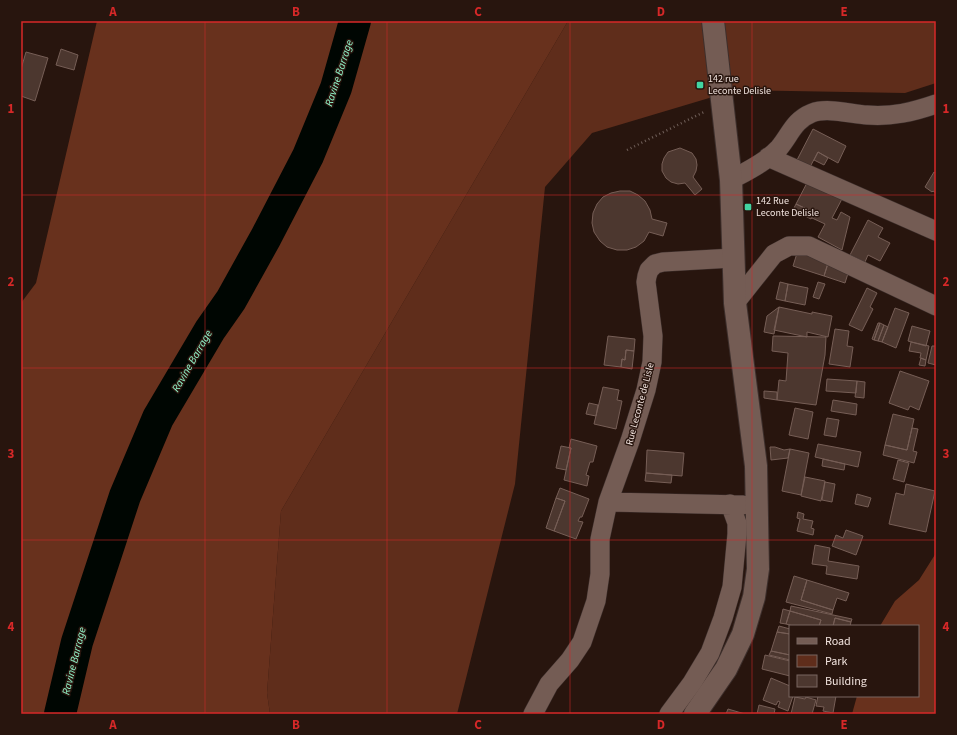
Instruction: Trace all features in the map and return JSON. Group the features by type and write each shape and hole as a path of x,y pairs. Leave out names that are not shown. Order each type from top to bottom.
{"main road":[{"path":"695,714 726,669 743,634 749,619 758,569 756,466 736,303 731,180 713,21"}],"street":[{"path":"731,180 756,167 778,148 794,125 813,112 832,110 867,115 889,115 911,112 936,104"},
{"path":"768,157 936,231"},
{"path":"736,303 774,254 789,246 809,246 936,306"},
{"name":"Rue Leconte de Lisle","path":"533,714 549,684 570,660 582,642 596,600 600,574 600,539 608,502 646,390 652,362 653,336 646,282 649,270 655,264 663,262 733,258"},
{"path":"608,502 757,505"},
{"path":"669,714 692,683 710,653 723,618 732,587 737,534 737,523 730,504"}],"path":[{"path":"627,150 722,103"}],"green space":[{"path":"568,21 936,21 936,83 905,93 736,90 592,133 545,187 515,484 457,714 270,714 267,693 281,511"}],"shaded area":[{"path":"97,21 568,21 281,511 267,693 270,714 21,714 21,303 36,283"},
{"path":"936,553 936,714 852,714 857,697 919,697 919,625 881,625 895,601 919,580"}],"building":[{"path":"61,49 78,55 74,70 56,65"},
{"path":"26,52 48,58 35,101 21,96 21,69"},
{"path":"813,129 846,146 838,163 818,152 810,167 797,160"},
{"path":"680,148 692,153 696,159 696,171 693,177 702,189 695,195 685,183 678,184 671,182 666,178 662,171 662,164 668,152"},
{"path":"818,152 828,158 824,165 814,160"},
{"path":"934,172 936,173 936,193 925,187"},
{"path":"809,179 843,197 832,218 837,220 841,212 850,217 842,250 818,237 825,224 812,218 815,213 796,204"},
{"path":"620,191 630,191 638,195 645,201 650,210 652,219 667,223 663,236 649,232 644,241 636,247 627,250 617,250 607,247 600,241 594,232 592,223 593,213 597,204 603,197"},
{"path":"796,204 815,213 811,219 793,210"},
{"path":"868,220 883,228 878,237 890,243 880,261 868,255 865,262 850,255"},
{"path":"798,250 829,260 824,276 793,266"},
{"path":"829,260 850,267 845,283 824,276"},
{"path":"780,282 788,284 785,301 776,299"},
{"path":"818,282 825,284 819,299 813,297"},
{"path":"788,284 808,288 805,305 785,301"},
{"path":"867,288 877,293 870,307 873,309 862,331 849,325"},
{"path":"779,307 774,334 764,332 767,316"},
{"path":"779,307 812,314 812,312 832,316 828,337 807,332 807,337 774,330"},
{"path":"895,308 909,313 896,348 882,342"},
{"path":"878,323 880,323 874,340 872,339"},
{"path":"880,323 884,325 878,341 874,340"},
{"path":"884,325 888,327 882,342 878,341"},
{"path":"912,326 930,331 926,346 908,341"},
{"path":"835,329 849,331 847,346 853,347 850,367 829,364"},
{"path":"608,336 635,339 634,351 626,350 625,360 622,359 621,367 604,365"},
{"path":"773,336 826,337 825,355 816,405 777,400 779,380 786,381 788,353 772,351"},
{"path":"911,342 929,346 926,360 920,358 921,353 909,351"},
{"path":"932,346 936,346 936,365 928,363"},
{"path":"626,350 634,351 632,369 621,367 622,359 625,360"},
{"path":"921,358 926,360 925,366 919,365"},
{"path":"900,371 929,381 919,410 910,406 908,410 889,403"},
{"path":"827,379 857,381 856,393 826,391"},
{"path":"857,381 865,382 864,398 855,397"},
{"path":"603,387 619,390 617,400 622,401 616,429 594,424"},
{"path":"764,391 777,392 777,400 764,398"},
{"path":"833,400 857,404 856,415 831,411"},
{"path":"589,403 598,405 596,416 586,414"},
{"path":"795,408 813,412 808,439 789,435"},
{"path":"893,414 914,419 907,450 885,445"},
{"path":"827,418 839,420 836,437 824,435"},
{"path":"912,428 918,429 913,451 917,452 914,463 883,455 885,445 907,450"},
{"path":"571,439 597,446 593,462 590,462 586,475 589,476 587,486 564,480 571,448 569,448"},
{"path":"818,444 861,452 858,467 815,457"},
{"path":"561,446 571,448 566,470 556,468"},
{"path":"770,447 784,450 790,449 788,458 771,460"},
{"path":"790,449 809,453 801,495 782,491"},
{"path":"647,450 684,453 682,476 646,473"},
{"path":"823,459 845,464 844,470 822,466"},
{"path":"898,460 909,463 904,482 893,479"},
{"path":"646,473 672,475 671,483 645,481"},
{"path":"805,477 825,481 821,501 801,496"},
{"path":"825,482 835,484 832,502 822,500"},
{"path":"906,484 935,491 926,532 889,524 896,493 904,495"},
{"path":"560,488 589,499 582,517 580,517 578,521 583,522 576,539 554,531 565,501 556,498"},
{"path":"857,494 871,498 868,507 855,504"},
{"path":"556,498 565,501 554,531 546,528"},
{"path":"798,512 804,514 803,519 813,521 811,528 814,529 813,535 797,531 800,519 797,518"},
{"path":"846,530 863,536 856,555 832,546 836,535 843,538"},
{"path":"815,545 830,548 828,561 859,566 857,579 826,574 827,566 812,564"},
{"path":"794,576 807,580 801,600 833,610 832,614 786,602"},
{"path":"807,580 849,593 846,601 837,598 833,610 801,600"},
{"path":"791,606 852,619 851,622 835,618 833,625 819,625 821,620 790,611"},
{"path":"783,609 790,611 786,624 780,623"},
{"path":"790,611 821,620 819,625 786,624"},
{"path":"835,618 851,622 850,625 833,625"},
{"path":"779,626 789,629 789,634 777,632"},
{"path":"777,632 789,634 789,655 771,651"},
{"path":"771,651 789,655 789,660 769,655"},
{"path":"765,655 789,661 789,676 762,669"},
{"path":"771,678 789,686 789,697 793,697 788,711 778,707 780,702 778,701 776,705 763,700"},
{"path":"795,697 805,699 806,697 816,700 812,714 791,714"},
{"path":"818,697 836,697 833,713 823,711 824,707 816,706"},
{"path":"759,705 775,709 774,714 757,714"},
{"path":"728,709 745,714 726,714"}],"waterway":[{"name":"Ravine Barrage","path":"60,714 77,642 125,496 158,418 210,330 231,300 308,156 336,88 355,21"}],"place":[{"name":"142 rue Leconte Delisle","path":"700,85"},
{"name":"142 Rue Leconte Delisle","path":"748,207"}]}
